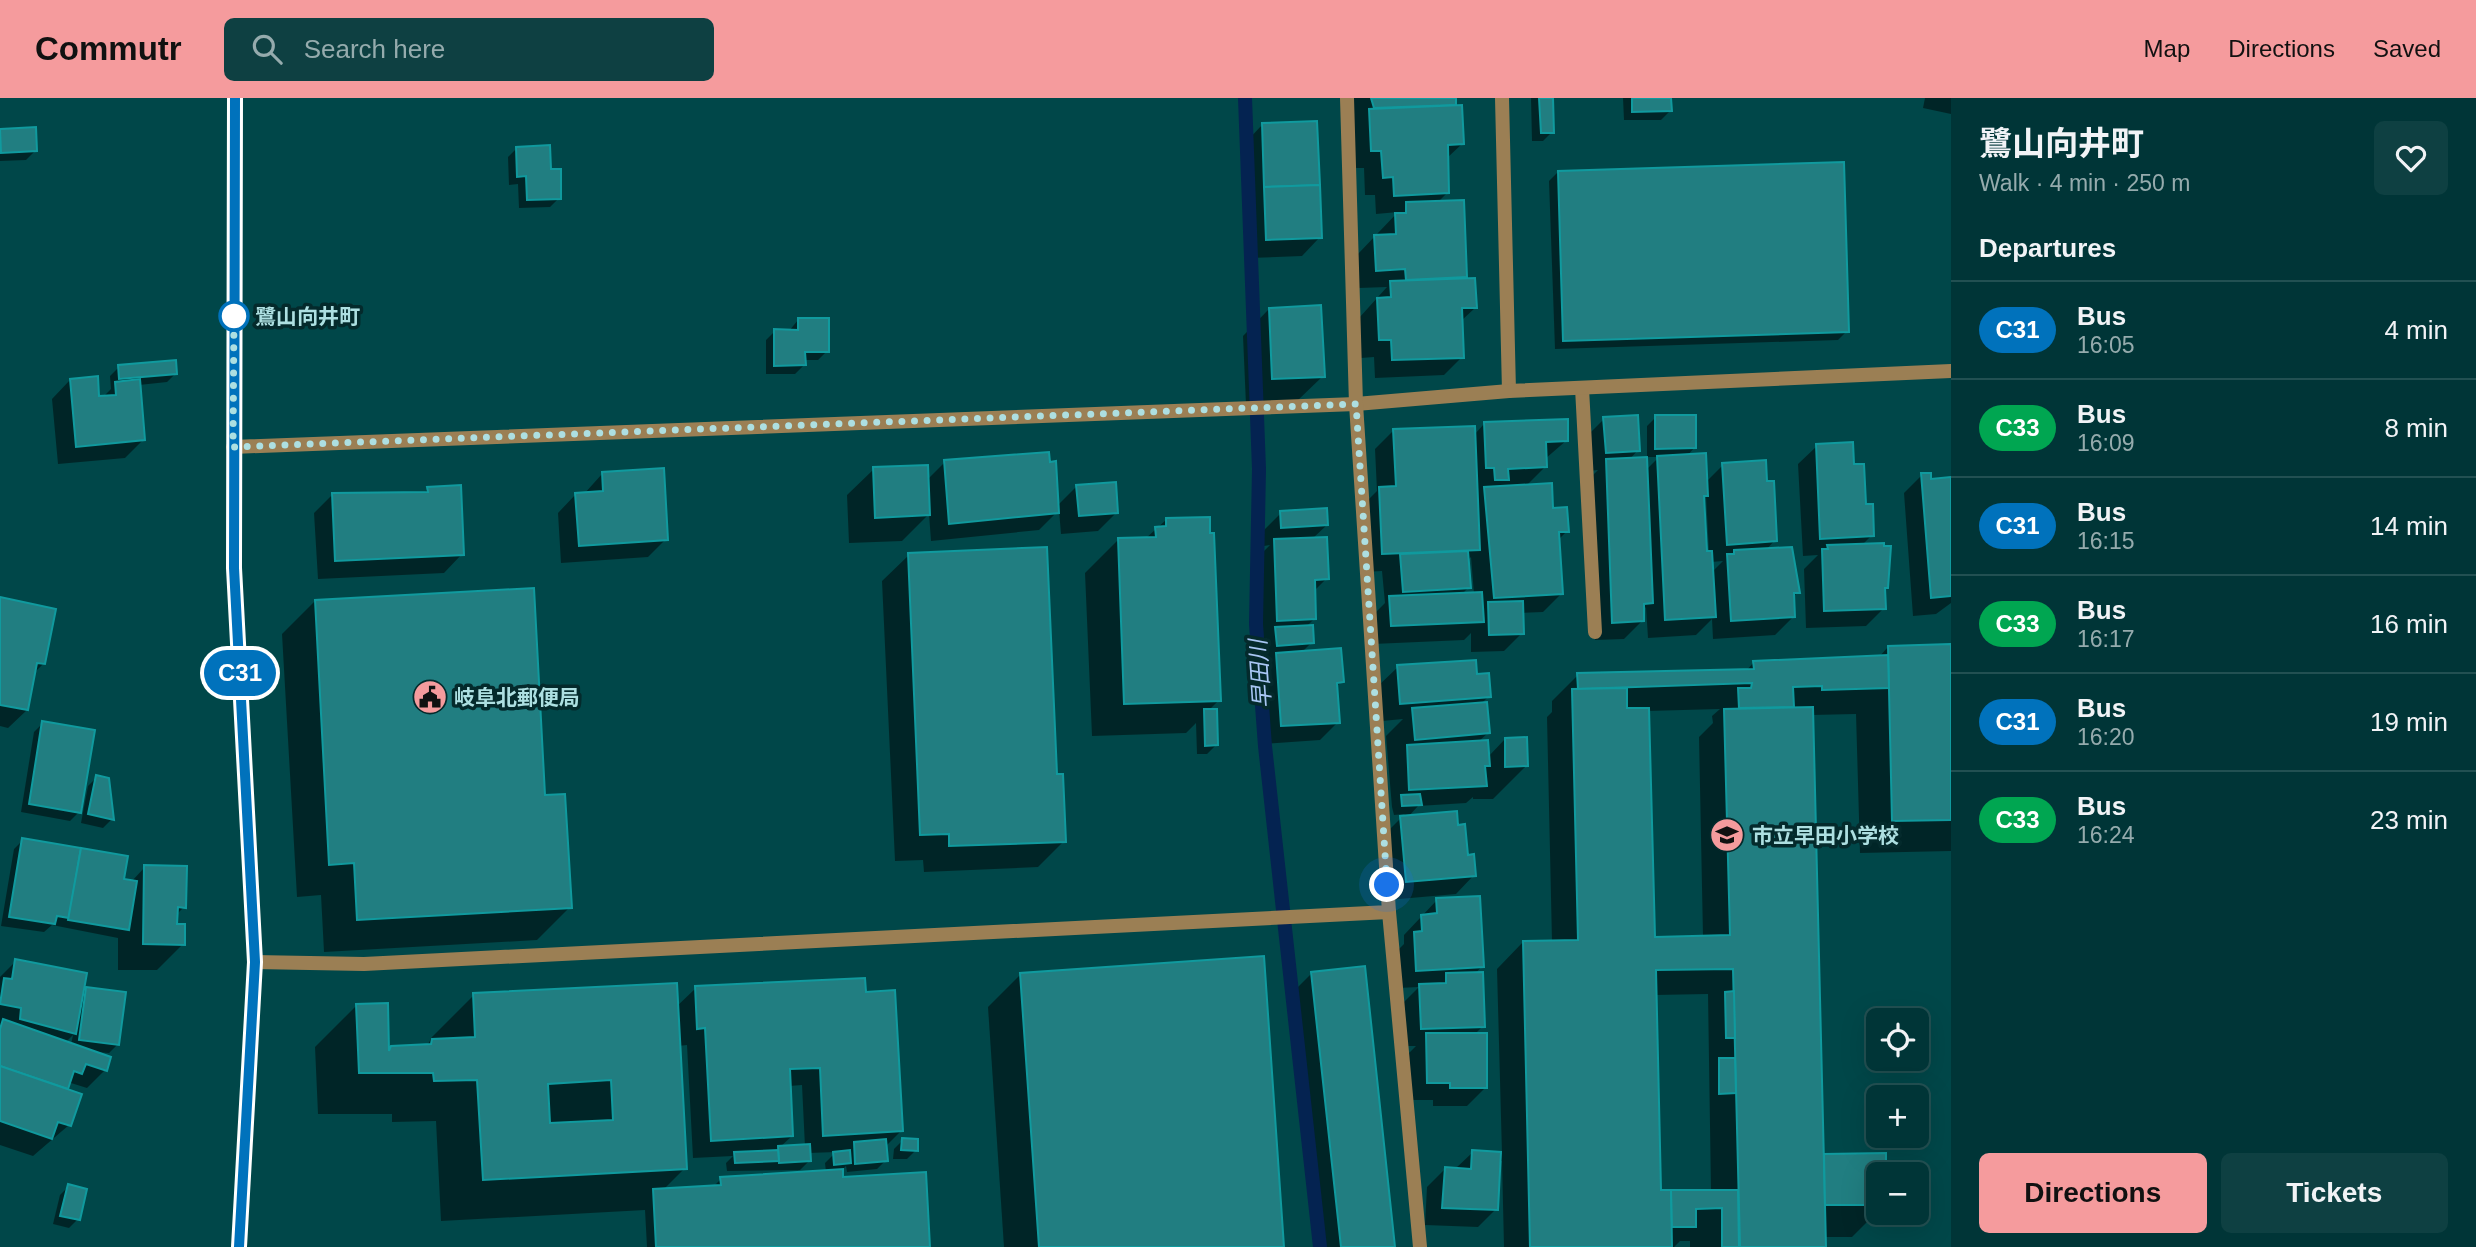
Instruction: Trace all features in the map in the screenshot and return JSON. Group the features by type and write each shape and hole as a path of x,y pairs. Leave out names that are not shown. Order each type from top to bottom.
{"street":[{"path":"235,98 234,568 255,962 239,1247"},
{"path":"1347,98 1356,404 1389,912 1420,1247"},
{"path":"1502,98 1509,391"},
{"path":"233,447 1356,404 1509,391 1951,371"},
{"path":"1582,388 1595,632"},
{"path":"255,962 364,964 1389,912"}],"building":[{"path":"1371,98 1456,98 1456,105 1374,108"},
{"path":"1539,98 1553,98 1554,133 1541,133"},
{"path":"1632,98 1671,98 1672,111 1632,112"},
{"path":"1462,105 1464,144 1448,145 1449,193 1394,196 1393,177 1383,178 1381,151 1371,151 1369,109"},
{"path":"1317,121 1320,185 1264,187 1262,123"},
{"path":"36,127 37,151 1,153 0,129"},
{"path":"550,145 551,169 561,169 561,199 527,200 526,176 517,177 516,147"},
{"path":"1844,162 1849,332 1563,341 1558,171"},
{"path":"1320,185 1322,238 1266,240 1264,187"},
{"path":"1464,200 1467,277 1406,280 1405,269 1376,271 1374,235 1396,234 1395,213 1406,213 1406,202"},
{"path":"1475,278 1477,308 1462,308 1464,358 1392,360 1391,340 1379,340 1377,298 1391,297 1390,281"},
{"path":"1321,305 1325,377 1272,379 1269,308"},
{"path":"798,318 829,318 829,352 805,352 806,365 774,366 774,329 798,330"},
{"path":"176,360 177,374 119,379 118,365"},
{"path":"98,376 99,396 116,395 115,382 140,379 145,440 76,447 70,379"},
{"path":"1638,415 1640,451 1606,453 1603,417"},
{"path":"1655,415 1696,415 1696,448 1655,449"},
{"path":"1568,419 1568,441 1546,442 1547,467 1508,469 1509,480 1495,480 1494,468 1486,468 1484,422"},
{"path":"1475,426 1480,550 1382,554 1379,487 1396,486 1393,429"},
{"path":"1853,442 1854,464 1864,464 1866,504 1873,504 1874,536 1820,539 1816,444"},
{"path":"1049,452 1050,462 1056,461 1059,513 949,524 944,460"},
{"path":"1706,453 1708,496 1704,496 1707,551 1712,551 1716,617 1665,620 1657,456"},
{"path":"1647,457 1653,603 1644,604 1644,621 1612,623 1606,459"},
{"path":"1766,460 1767,481 1774,481 1777,541 1727,545 1722,463"},
{"path":"928,465 930,515 875,518 873,467"},
{"path":"664,468 668,540 579,546 575,493 603,491 602,472"},
{"path":"1921,473 1931,473 1931,479 1951,477 1951,596 1931,598"},
{"path":"1116,482 1118,513 1079,516 1076,485"},
{"path":"1552,483 1553,508 1567,507 1569,532 1559,532 1563,594 1494,598 1484,487"},
{"path":"461,485 464,555 335,561 332,493 428,492 427,487"},
{"path":"1327,508 1328,525 1281,528 1280,511"},
{"path":"1210,517 1210,533 1214,533 1221,701 1124,704 1118,538 1156,537 1155,527 1166,526 1166,518"},
{"path":"1327,537 1329,579 1315,580 1316,619 1277,621 1274,539"},
{"path":"1884,543 1884,546 1891,546 1888,588 1885,588 1886,609 1824,611 1822,549 1828,549 1827,545"},
{"path":"1047,547 1057,774 1063,774 1066,842 949,846 949,834 920,835 908,553"},
{"path":"1792,547 1800,593 1794,593 1795,617 1731,621 1727,554 1734,554 1734,550"},
{"path":"1468,551 1471,588 1403,592 1400,554"},
{"name":"岐阜北郵便局","path":"534,588 545,795 565,794 572,908 357,920 354,863 329,865 315,600"},
{"path":"1482,592 1484,622 1391,626 1389,596"},
{"path":"0,597 56,609 45,664 37,663 28,710 0,705"},
{"path":"1523,601 1524,634 1489,635 1488,602"},
{"path":"1313,625 1314,643 1277,646 1275,627"},
{"path":"1951,644 1951,820 1892,821 1888,646"},
{"path":"1341,648 1344,682 1337,683 1340,723 1281,726 1276,653"},
{"path":"1888,655 1889,688 1822,690 1822,686 1793,687 1794,707 1739,708 1738,688 1751,688 1752,683 1578,689 1577,673 1754,669 1753,661"},
{"path":"1476,660 1477,674 1489,673 1491,697 1400,704 1397,665"},
{"path":"1627,688 1627,708 1649,708 1655,937 1730,935 1724,709 1813,707 1826,1247 1740,1247 1733,969 1656,970 1661,1190 1671,1190 1672,1247 1530,1247 1523,941 1578,940 1572,689"},
{"path":"1487,702 1490,733 1415,740 1412,708"},
{"path":"1204,709 1217,709 1218,745 1205,746"},
{"path":"42,721 95,730 81,813 29,804"},
{"path":"1527,737 1528,766 1505,767 1505,738"},
{"path":"1488,740 1490,766 1485,766 1487,786 1409,790 1407,745"},
{"path":"96,775 109,778 114,820 88,814"},
{"path":"1420,794 1422,805 1402,806 1401,795"},
{"path":"1457,811 1458,825 1465,824 1468,855 1474,854 1476,876 1406,882 1400,816"},
{"path":"22,838 81,848 69,918 57,916 55,924 9,917"},
{"path":"81,848 128,856 124,879 137,881 129,930 68,920"},
{"path":"144,865 187,866 186,908 178,907 177,924 185,924 185,945 143,944"},
{"path":"1480,896 1484,967 1416,971 1414,932 1422,931 1421,915 1437,913 1436,898"},
{"path":"1264,956 1284,1247 1039,1247 1020,973"},
{"path":"15,959 87,973 76,1034 20,1019 21,1008 0,1004 4,978 12,979"},
{"path":"1365,966 1395,1247 1341,1247 1311,972"},
{"path":"1483,972 1485,1027 1421,1029 1419,984 1446,983 1446,973"},
{"path":"865,978 866,992 895,990 903,1131 823,1136 820,1068 790,1069 793,1136 711,1141 705,1028 697,1029 695,986"},
{"path":"677,983 687,1169 483,1180 477,1080 434,1081 433,1073 359,1073 356,1004 388,1003 389,1051 391,1046 431,1044 432,1039 475,1037 473,993","holes":["611,1080 613,1120 550,1123 548,1084"]},
{"path":"86,987 126,992 119,1045 79,1040"},
{"path":"1734,991 1735,1038 1726,1038 1725,992"},
{"path":"3,1019 111,1057 107,1071 86,1064 82,1074 74,1071 68,1089 0,1066 0,1029"},
{"path":"1426,1033 1487,1033 1487,1088 1450,1088 1450,1083 1427,1083"},
{"path":"1719,1058 1735,1058 1736,1093 1719,1094"},
{"path":"0,1066 82,1094 71,1126 58,1122 52,1139 0,1121"},
{"path":"902,1138 918,1139 918,1151 901,1150"},
{"path":"886,1139 888,1161 855,1164 854,1142"},
{"path":"810,1144 811,1161 779,1163 778,1146"},
{"path":"778,1150 779,1161 735,1163 734,1152"},
{"path":"850,1150 851,1163 834,1165 833,1152"},
{"path":"1472,1150 1501,1152 1498,1210 1442,1208 1445,1167 1471,1169"},
{"path":"1886,1153 1886,1162 1866,1162 1866,1205 1825,1205 1824,1154"},
{"path":"843,1169 843,1177 926,1172 930,1247 656,1247 653,1189 721,1185 720,1177"},
{"path":"68,1184 87,1189 80,1220 60,1216"},
{"path":"1671,1190 1738,1190 1739,1247 1722,1247 1722,1208 1696,1209 1696,1227 1672,1227"}],"waterway":[{"name":"早田川","path":"1245,98 1259,469 1256,624 1265,746 1320,1247"}],"bus line":[{"name":"C31","path":"235,98 234,568 255,962 239,1247"}],"place":[{"name":"鷺山向井町","path":"234,316"},
{"name":"岐阜北郵便局","path":"430,697"},
{"name":"市立早田小学校","path":"1727,835"}],"route":[{"path":"234,316 234,313 233,447 1356,404 1387,885"}]}
